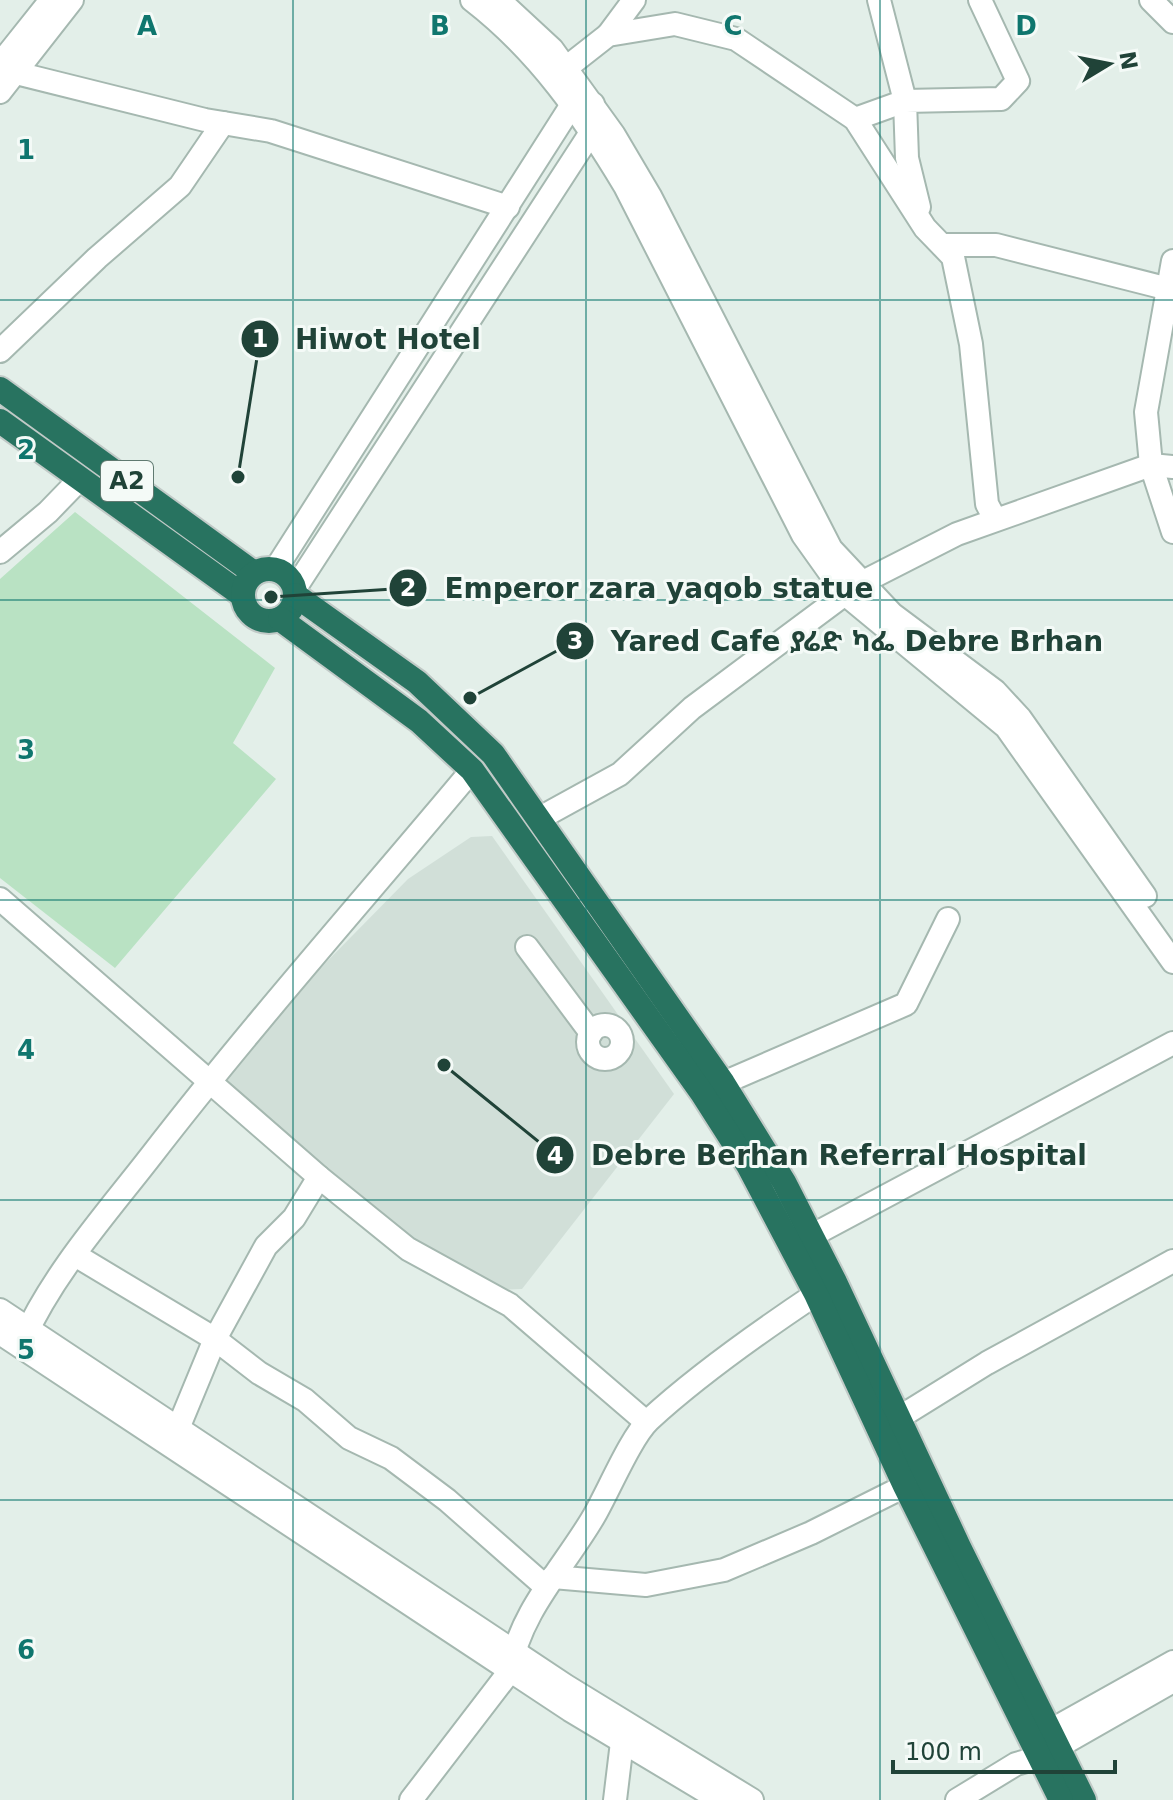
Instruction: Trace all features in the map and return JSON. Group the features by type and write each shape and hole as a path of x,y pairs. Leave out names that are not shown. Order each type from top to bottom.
{"highway":[{"name":"A2","path":"0,389 264,571"},
{"name":"A2","path":"0,421 242,595"},
{"path":"295,592 291,610 271,622 254,618 243,604 242,595 264,571 287,577 295,592 417,682 493,754 540,818 713,1088"},
{"path":"280,619 419,721 472,770 643,1008 713,1088 784,1182 816,1294 905,1486 1045,1744 1084,1800"},
{"path":"801,1241 900,1417 1045,1744 1061,1800"}],"street":[{"path":"0,92 5,69 51,0"},
{"path":"5,69 72,0"},
{"path":"472,0 533,55 560,73"},
{"path":"499,0 560,73 650,196 813,518 853,589 892,614 995,691 1020,718 1173,936"},
{"path":"560,73 608,35 634,0"},
{"path":"879,0 905,101 907,158 925,228"},
{"path":"855,119 905,101 1001,99 1018,81 980,0"},
{"path":"1151,0 1173,22"},
{"path":"608,35 675,24 736,39 855,119 925,228 953,257 968,329 987,504 995,519"},
{"path":"5,69 223,123 271,131 508,207"},
{"path":"583,103 592,131 625,186 803,535 853,589 1006,727 1173,962"},
{"path":"264,571 508,207 583,103"},
{"path":"0,351 97,258 180,186 223,123"},
{"path":"295,592 592,131"},
{"path":"942,245 996,245 1172,289"},
{"path":"1173,261 1172,289 1146,412 1162,466 1173,532"},
{"path":"540,818 620,774 692,708 853,589 957,534 1162,466"},
{"path":"0,552 48,512 79,480"},
{"path":"24,1337 75,1255 209,1082 472,770"},
{"path":"0,899 319,1177 408,1249 510,1305 646,1422"},
{"path":"713,1088 906,1004 948,919"},
{"path":"527,947 591,1033 602,1025 619,1032 643,1008"},
{"path":"801,1241 1173,1043"},
{"path":"179,1426 215,1339 266,1246 294,1218 319,1177"},
{"path":"75,1255 215,1339 259,1373 305,1400 349,1438 402,1467 447,1500 549,1582 646,1585 724,1570 811,1533 905,1486"},
{"path":"900,1417 987,1363 1173,1261"},
{"path":"411,1800 512,1660 549,1582 592,1519 646,1422 775,1321 816,1294"},
{"path":"0,1310 24,1337 512,1660 752,1800"},
{"path":"0,1333 24,1337 179,1426 512,1660 622,1742 720,1800"},
{"path":"957,1800 1173,1662"},
{"path":"1045,1744 1173,1681"},
{"path":"615,1800 622,1742"}],"shaded area":[{"path":"492,836 674,1094 522,1289 498,1290 446,1262 361,1200 221,1081 295,994 408,879 471,837"}],"green space":[{"path":"75,512 275,668 233,743 276,779 115,968 0,878 0,579"}],"place":[{"name":"Hiwot Hotel","path":"238,477"},
{"name":"Emperor zara yaqob statue","path":"271,597"},
{"name":"Yared Cafe ያሬድ ካፌ Debre Brhan","path":"470,698"},
{"name":"Debre Berhan Referral Hospital","path":"444,1065"}]}
